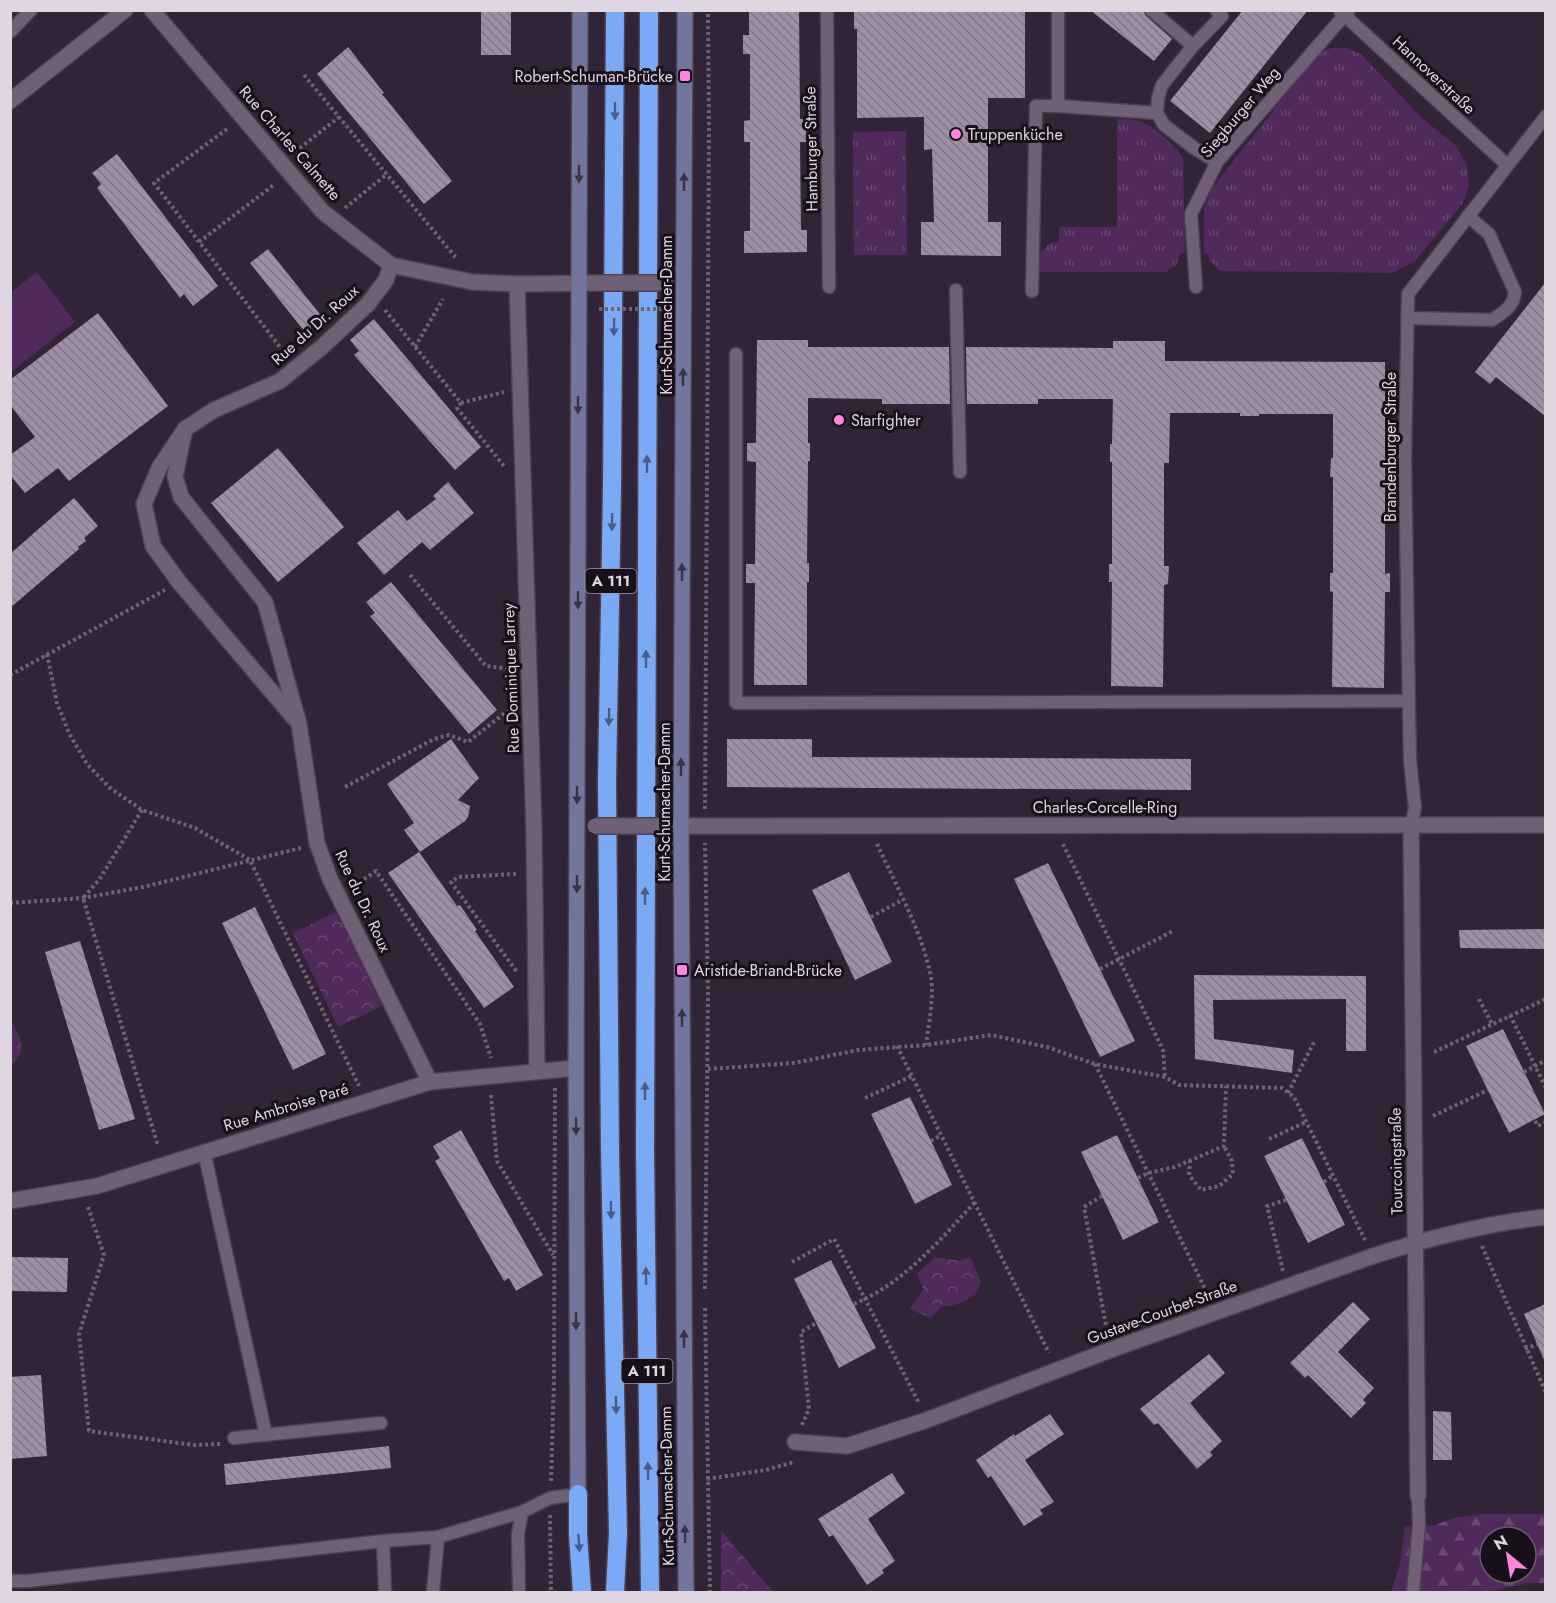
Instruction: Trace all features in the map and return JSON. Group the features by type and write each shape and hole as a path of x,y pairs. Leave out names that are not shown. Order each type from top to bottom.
{"highway":[{"name":"A 111","path":"615,10 613,464 607,782 610,1152 618,1533 615,1593"},
{"name":"A 111","path":"649,10 645,1161 650,1593"},
{"path":"578,1494 582,1593"}],"main road":[{"path":"578,1494 576,1068 580,10"},
{"name":"Kurt-Schumacher-Damm","path":"685,10 681,826 686,1593"}],"street":[{"path":"10,101 125,10"},
{"name":"Rue Charles Calmette","path":"152,10 323,212 391,265 472,282 684,283"},
{"name":"Rue du Dr. Roux","path":"299,724 179,582 153,546 144,504 159,468 185,429 214,410 280,381 322,348 368,304 386,280 391,265"},
{"name":"Rue Dominique Larrey","path":"517,284 534,832 537,1071"},
{"name":"Rue du Dr. Roux","path":"185,429 175,476 181,497 265,602 299,724 317,843 330,879 430,1082"},
{"name":"Charles-Corcelle-Ring","path":"577,825 1545,825"},
{"name":"Tourcoingstraße","path":"1411,825 1418,1496"},
{"name":"Rue Ambroise Paré","path":"10,1201 96,1186 430,1082 576,1068"},
{"name":"Gustave-Courbet-Straße","path":"795,1442 847,1446 927,1420 1110,1350 1415,1242 1474,1228 1545,1216"}],"lane":[{"path":"10,32 31,10"},
{"name":"Hamburger Straße","path":"826,10 829,287"},
{"path":"1058,10 1058,106"},
{"path":"1151,10 1193,46"},
{"path":"1216,10 1222,16 1193,46 1162,85 1157,112 1164,125 1217,162"},
{"name":"Siegburger Weg","path":"1196,287 1191,214 1217,162 1345,12"},
{"name":"Hannoverstraße","path":"1345,12 1507,165"},
{"path":"1032,291 1036,106 1157,112"},
{"name":"Brandenburger Straße","path":"1411,825 1415,808 1410,760 1405,458 1408,294 1544,120"},
{"path":"1408,318 1492,320 1503,313 1514,301 1515,292 1489,234 1468,216"},
{"path":"956,290 960,472"},
{"path":"736,354 736,703 1409,701"},
{"path":"204,1151 266,1435"},
{"path":"234,1438 381,1423"},
{"path":"10,1581 28,1587 382,1541 438,1537 522,1512 550,1498 578,1494"},
{"path":"1413,1593 1419,1525 1418,1496"},
{"path":"519,1593 518,1534 522,1512"},
{"path":"433,1593 438,1537"},
{"path":"382,1541 385,1593"}],"path":[{"path":"705,807 708,10"},
{"path":"304,75 461,264"},
{"path":"295,152 339,117"},
{"path":"227,129 154,183 296,368"},
{"path":"344,208 387,174"},
{"path":"199,242 275,184"},
{"path":"415,347 443,299"},
{"path":"382,307 461,403"},
{"path":"599,309 666,309"},
{"path":"506,391 461,403 456,408 508,472"},
{"path":"410,575 486,666 514,669"},
{"path":"10,675 179,582"},
{"path":"47,654 57,703 69,734 87,764 110,789 142,810 195,828 250,860 359,1086"},
{"path":"345,788 434,739 449,735 468,742 506,711 515,712"},
{"path":"82,898 99,880 142,810"},
{"path":"868,824 916,931 930,973 932,1006 926,1045"},
{"path":"1053,825 1164,1050 1165,1077"},
{"path":"10,903 82,898 143,887 317,843"},
{"path":"705,848 708,992 705,1292"},
{"path":"352,887 375,871 480,1024 491,1059"},
{"path":"518,973 451,882 458,877 521,874"},
{"path":"82,898 158,1146"},
{"path":"871,917 902,900"},
{"path":"1100,969 1173,932"},
{"path":"1479,999 1492,1024"},
{"path":"1434,1052 1545,999"},
{"path":"1510,1015 1545,1088"},
{"path":"708,1068 794,1063 858,1050 926,1045 991,1035 1047,1047 1095,1064 1165,1077 1179,1084 1281,1088 1294,1097 1373,1256"},
{"path":"1287,1093 1314,1042"},
{"path":"897,1046 1058,1370"},
{"path":"1524,1072 1545,1060"},
{"path":"1095,1064 1215,1312"},
{"path":"551,1593 555,1069"},
{"path":"865,1098 912,1076"},
{"path":"1190,1159 1189,1175 1202,1190 1219,1186 1233,1174 1232,1161 1224,1146 1226,1086"},
{"path":"1433,1116 1488,1090"},
{"path":"491,1095 497,1161 554,1256"},
{"path":"1535,1121 1538,1126 1545,1122"},
{"path":"1269,1139 1306,1122"},
{"path":"931,1141 941,1135"},
{"path":"1138,1178 1148,1173 1175,1167 1224,1146"},
{"path":"1324,1182 1332,1176"},
{"path":"1102,1196 1084,1207 1110,1350"},
{"path":"1286,1200 1267,1206 1287,1286"},
{"path":"854,1304 866,1299 928,1254 975,1202"},
{"path":"88,1207 104,1255 79,1334 88,1431 194,1445 218,1445 234,1438"},
{"path":"792,1262 834,1239 927,1420"},
{"path":"1482,1246 1545,1393"},
{"path":"705,1303 710,1593"},
{"path":"795,1442 808,1409 801,1332 816,1323"},
{"path":"1525,1349 1538,1344"},
{"path":"707,1479 766,1470 796,1461"}],"green space":[{"path":"1331,48 1348,48 1362,55 1420,116 1456,146 1467,166 1469,186 1463,203 1416,260 1392,273 1220,271 1210,261 1209,254 1204,254 1204,207 1212,188 1318,54"},
{"path":"1117,119 1147,124 1165,137 1183,158 1185,253 1180,253 1177,264 1166,272 1039,272 1039,254 1050,243 1059,242 1059,227 1117,227"},
{"path":"906,131 907,255 854,255 853,132"},
{"path":"37,272 75,322 11,372 11,292"},
{"path":"336,912 382,1006 338,1027 293,933"},
{"path":"11,1022 22,1046 11,1066"},
{"path":"935,1257 960,1261 970,1257 981,1282 975,1295 958,1304 941,1307 931,1318 909,1309 923,1288 917,1274"},
{"path":"1480,1514 1545,1514 1545,1583 1538,1583 1538,1525 1478,1525 1478,1585 1519,1585 1486,1592 1391,1592 1400,1564 1405,1526 1435,1525 1454,1518"},
{"path":"721,1530 773,1592 721,1592"}],"building":[{"path":"481,10 511,10 511,55 481,55"},
{"path":"749,10 799,10 800,119 806,119 807,142 800,142 801,230 807,230 807,252 744,253 744,231 750,231 750,142 744,142 744,121 750,120 750,54 743,54 743,35 749,35"},
{"name":"Truppenküche","path":"854,10 1025,10 1025,98 988,98 988,222 1001,222 1001,256 921,255 921,222 934,222 932,149 924,150 924,117 857,118 857,29 854,29"},
{"path":"1090,10 1143,10 1146,16 1172,39 1154,61"},
{"path":"1243,10 1308,10 1210,133 1170,101"},
{"path":"348,47 384,93 382,94 452,181 424,204 317,74"},
{"path":"117,154 218,286 193,306 184,294 180,298 97,188 101,184 92,173"},
{"path":"268,249 323,318 305,332 250,263"},
{"path":"1545,283 1545,416 1496,377 1490,384 1475,372"},
{"path":"98,313 168,406 69,481 58,468 25,493 10,475 10,455 35,437 10,405 10,380"},
{"path":"374,319 481,447 455,470 354,355 359,351 350,340"},
{"path":"757,340 808,340 808,347 949,347 950,404 882,404 882,399 808,398 810,461 808,461 807,685 754,685 755,583 746,583 746,564 755,564 756,462 747,461 747,443 756,443"},
{"path":"1113,341 1165,341 1165,361 1385,362 1385,458 1390,458 1390,477 1385,478 1385,574 1390,573 1390,592 1385,592 1384,688 1332,687 1333,592 1330,591 1330,573 1333,573 1333,477 1330,477 1331,458 1333,458 1333,414 1240,416 1240,413 1170,413 1169,463 1164,463 1164,566 1169,566 1168,584 1164,585 1163,687 1111,686 1112,582 1109,582 1109,564 1112,564 1110,444 1112,444 1113,399 1038,399 1038,404 967,404 966,347 1113,348"},
{"path":"278,448 344,527 278,582 211,503"},
{"path":"448,482 474,513 430,550 422,542 384,575 357,543 398,510 407,521 436,499 433,496"},
{"path":"74,498 98,526 84,538 86,541 78,547 79,549 10,608 10,554"},
{"path":"391,582 497,710 469,734 370,616 375,613 366,602"},
{"path":"451,739 479,778 458,800 470,806 465,821 420,852 404,830 414,823 387,784"},
{"path":"727,739 812,739 812,757 1191,759 1191,790 727,787"},
{"path":"419,852 457,906 460,905 514,987 484,1008 388,873"},
{"path":"1048,863 1135,1041 1100,1057 1014,879"},
{"path":"849,872 892,962 855,980 812,890"},
{"path":"255,907 326,1054 293,1070 222,923"},
{"path":"1545,929 1545,949 1460,948 1459,930"},
{"path":"80,941 135,1119 99,1130 45,952"},
{"path":"1194,975 1366,976 1366,1051 1346,1051 1346,999 1213,1000 1214,1039 1294,1050 1292,1073 1195,1059"},
{"path":"1503,1029 1545,1114 1509,1133 1466,1046"},
{"path":"910,1097 952,1185 915,1204 871,1114"},
{"path":"461,1130 543,1275 516,1291 509,1278 504,1281 435,1161 440,1158 433,1146"},
{"path":"1117,1135 1159,1222 1123,1240 1081,1152"},
{"path":"1302,1138 1345,1225 1308,1243 1264,1156"},
{"path":"10,1257 68,1258 67,1292 10,1291"},
{"path":"831,1260 876,1348 839,1368 794,1279"},
{"path":"1353,1302 1370,1319 1338,1352 1374,1388 1363,1400 1366,1403 1351,1418 1308,1375 1305,1378 1290,1363"},
{"path":"1545,1304 1545,1362 1524,1314"},
{"path":"1209,1354 1225,1373 1190,1403 1222,1441 1210,1452 1213,1455 1197,1469 1158,1423 1154,1425 1140,1409"},
{"path":"41,1375 47,1456 10,1459 10,1377"},
{"path":"1433,1411 1451,1412 1452,1460 1433,1460"},
{"path":"1050,1414 1064,1434 1025,1460 1054,1502 1040,1510 1043,1514 1024,1526 991,1476 988,1478 976,1460 1014,1434 1015,1436"},
{"path":"389,1446 391,1468 226,1485 224,1464"},
{"path":"892,1473 905,1493 868,1519 895,1561 882,1570 884,1573 867,1585 833,1535 829,1537 818,1519"}],"place":[{"name":"Robert-Schuman-Brücke","path":"685,76"},
{"name":"Truppenküche","path":"956,134"},
{"name":"Starfighter","path":"839,420"},
{"name":"Aristide-Briand-Brücke","path":"682,970"}]}
